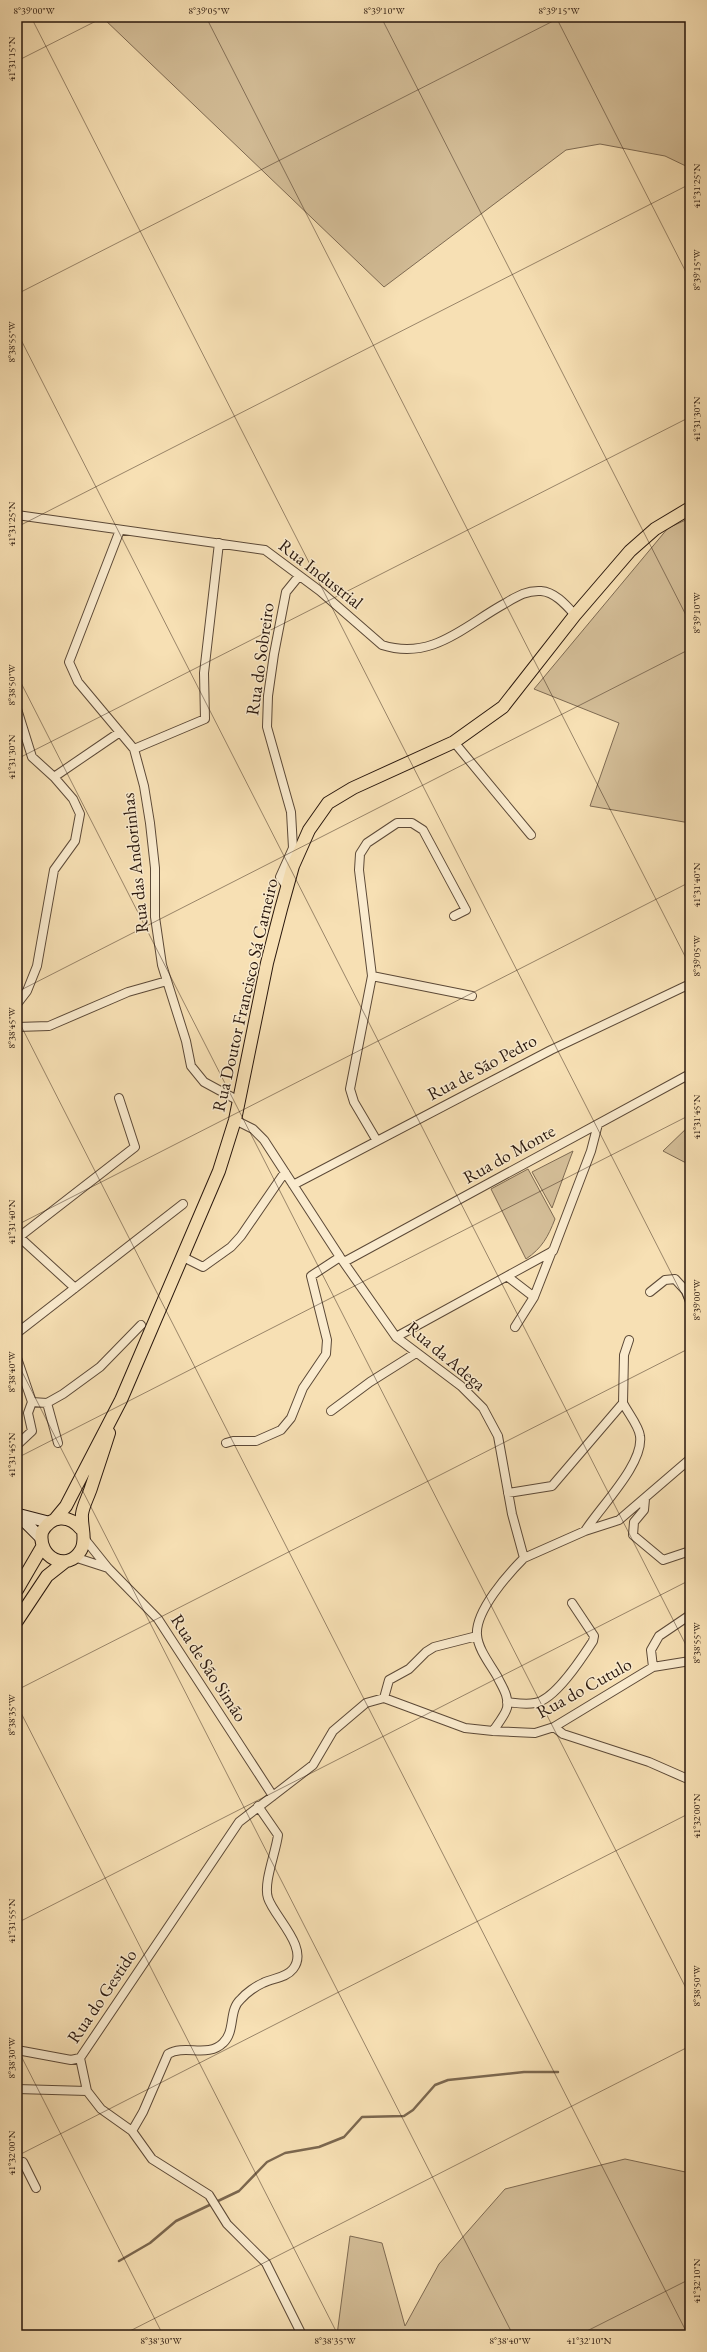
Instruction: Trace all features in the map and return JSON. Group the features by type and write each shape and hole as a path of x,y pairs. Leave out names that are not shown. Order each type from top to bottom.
{"main road":[{"name":"Rua Doutor Francisco Sá Carneiro","path":"52,1520 66,1506 121,1400 219,1171 235,1120 267,962 287,887 293,866 310,830 328,803 353,788 454,742 503,707 575,615 630,551 655,529 690,508"},
{"name":"Rua Doutor Francisco Sá Carneiro","path":"83,1533 82,1513 121,1400"},
{"path":"17,1621 47,1576 82,1549 83,1533 70,1519 52,1520 18,1515"},
{"path":"18,1515 52,1558 70,1559"},
{"path":"17,1590 41,1543 42,1532 52,1520"}],"street":[{"name":"Rua Industrial","path":"17,515 265,550 299,576 382,645 390,647 414,649 429,647 441,642 478,618 524,592 542,591 562,601 575,615"},
{"name":"Rua das Andorinhas","path":"120,530 69,662 78,682 134,749 144,786 150,823 155,868 155,917 162,965 186,1041 191,1066 204,1082 238,1101"},
{"path":"134,749 205,719 204,673 219,543"},
{"name":"Rua do Sobreiro","path":"287,887 280,877 293,848 291,812 267,727 269,689 279,622 286,592 299,576"},
{"path":"17,709 32,757 54,777 73,799 80,814 75,841 54,870 37,966 26,991 17,1004"},
{"path":"54,777 120,732"},
{"path":"454,742 531,835"},
{"path":"377,1141 354,1102 350,1088 372,976 359,870 360,854 367,843 397,823 412,823 423,830 466,910 454,916"},
{"path":"372,976 472,996"},
{"path":"17,1027 49,1026 128,992 167,981"},
{"name":"Rua de São Pedro","path":"293,1185 551,1050 690,984"},
{"name":"Rua do Monte","path":"226,1443 234,1441 256,1441 281,1430 291,1418 303,1388 326,1354 327,1340 311,1276 690,1074"},
{"path":"75,1288 18,1236 136,1147 119,1098"},
{"name":"Rua da Adega","path":"235,1120 253,1129 264,1140 342,1260 396,1337 416,1354 461,1386 483,1408 498,1436 508,1493 524,1558"},
{"path":"515,1327 534,1297 553,1251 591,1151 598,1124"},
{"path":"183,1257 203,1267 231,1247 285,1172"},
{"path":"17,1334 184,1204"},
{"path":"396,1337 553,1251"},
{"path":"508,1276 534,1297"},
{"path":"650,1292 665,1280 675,1279 686,1291 690,1302"},
{"path":"32,1402 47,1403 100,1367 140,1325"},
{"path":"585,1531 626,1474 639,1452 640,1435 623,1403 624,1355 629,1340"},
{"path":"331,1411 370,1382 416,1354"},
{"path":"17,1358 32,1402 28,1413 32,1431 17,1445"},
{"path":"47,1403 58,1443"},
{"path":"508,1493 552,1486 623,1403"},
{"path":"493,1731 507,1708 507,1694 480,1646 477,1636 477,1626 490,1599 504,1578 524,1558 585,1531 619,1520 690,1459"},
{"path":"645,1499 644,1510 634,1522 633,1535 664,1560 690,1551"},
{"name":"Rua de São Simão","path":"83,1533 108,1568 158,1619 273,1796"},
{"name":"Rua de São Simão","path":"70,1559 108,1568"},
{"path":"507,1702 526,1704 540,1702 570,1675 593,1641 594,1636 572,1603"},
{"path":"653,1667 651,1650 659,1636 690,1615"},
{"path":"273,1796 313,1765 334,1731 366,1703 384,1698 389,1680 409,1669 434,1646 477,1636"},
{"name":"Rua do Cutulo","path":"384,1698 465,1728 493,1731 535,1732 554,1727 653,1667 690,1661"},
{"path":"554,1727 563,1734 649,1762 690,1780"},
{"name":"Rua do Gestido","path":"273,1796 239,1822 80,2058 87,2091 101,2109 132,2131 152,2159 209,2196 218,2206 227,2224 266,2263 302,2335"},
{"path":"132,2131 168,2054 175,2050 210,2050 223,2044 229,2034 234,2010 240,1999 263,1983 285,1975 294,1968 298,1958 297,1947 268,1898 268,1879 278,1835 258,1806"},
{"path":"17,2050 71,2060 80,2058"},
{"path":"17,2089 87,2091"},
{"path":"17,2164 23,2162 36,2188"}],"shaded area":[{"path":"102,17 690,17 690,168 665,156 600,144 566,150 384,287"},
{"path":"690,518 690,823 590,806 619,723 534,689 668,528"},
{"path":"690,1125 690,1165 663,1151"},
{"path":"573,1151 571,1156 552,1208 532,1172"},
{"path":"528,1169 555,1219 544,1242 526,1259 491,1189"},
{"path":"625,2159 690,2173 690,2335 337,2335 350,2236 382,2243 405,2326 439,2264 505,2189"}],"waterway":[{"path":"119,2261 150,2243 176,2221 239,2191 267,2162 285,2153 319,2147 344,2137 362,2117 404,2116 413,2110 435,2085 448,2080 524,2072 558,2072"}]}
